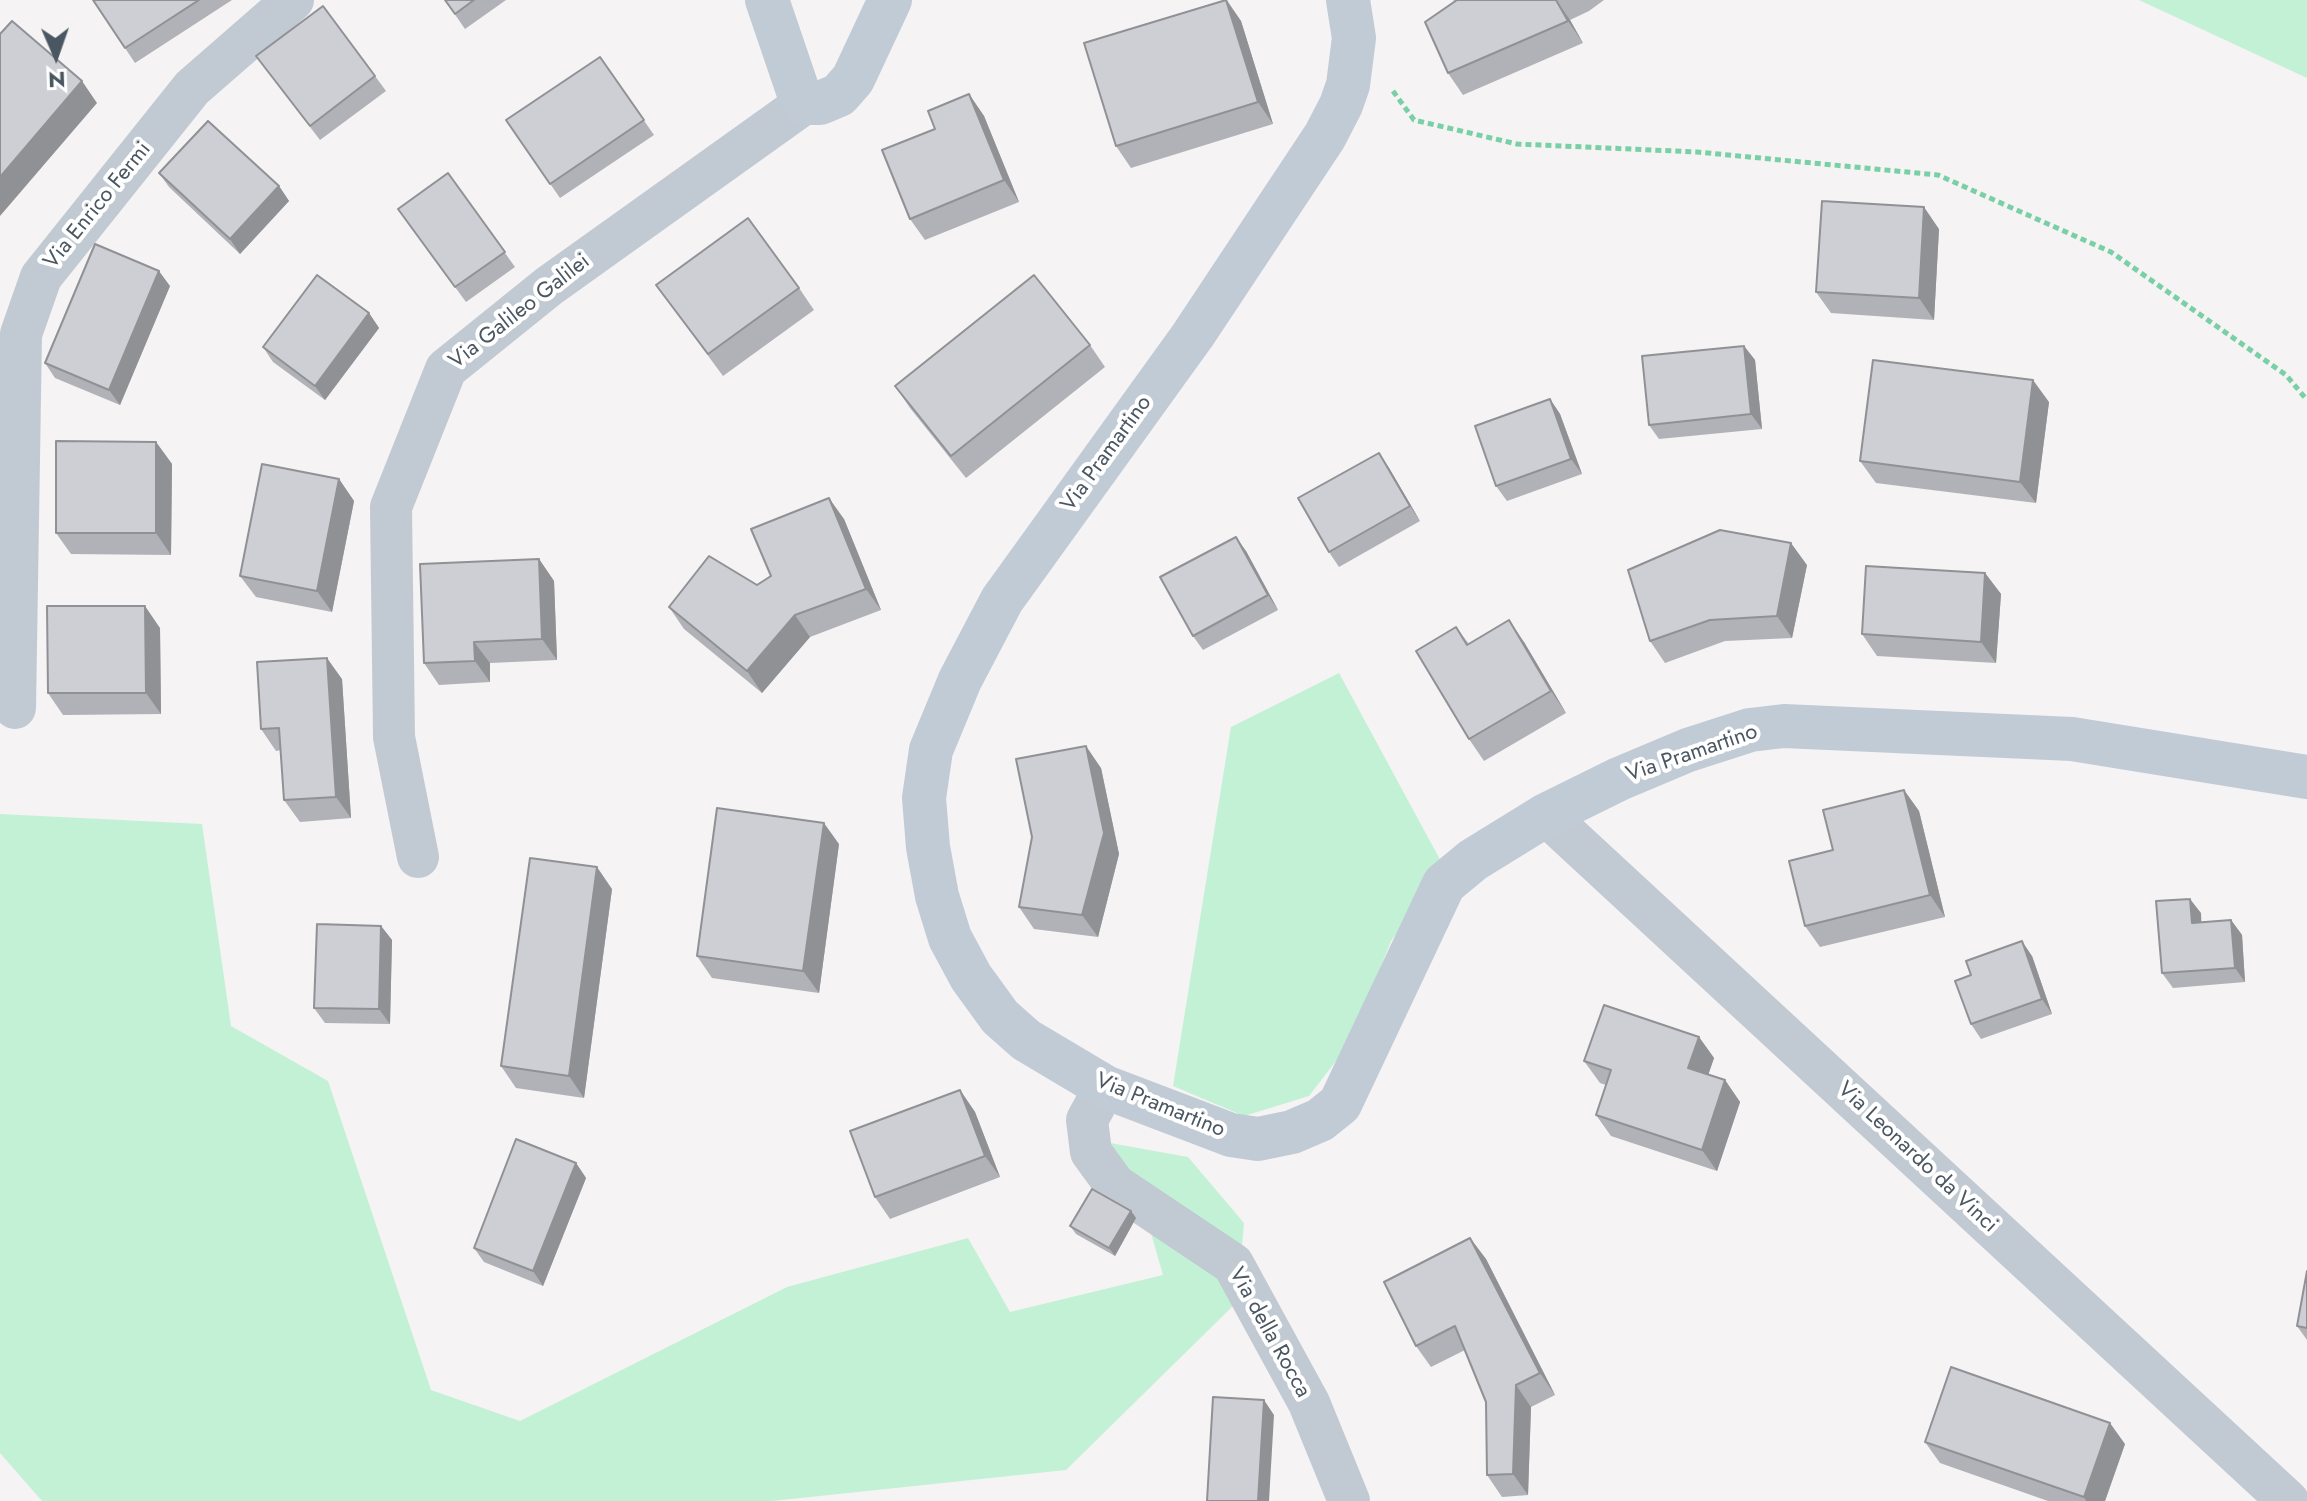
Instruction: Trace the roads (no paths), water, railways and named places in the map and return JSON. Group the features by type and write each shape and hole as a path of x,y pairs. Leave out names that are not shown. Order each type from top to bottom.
{"street":[{"name":"Via Enrico Fermi","path":"15,708 21,334 41,277 192,88 293,0"},
{"path":"767,0 798,91 805,103 820,103 839,95 853,79 890,0"},
{"name":"Via Pramartino","path":"1351,19 1348,85 1325,136 1193,335 1002,600 960,680 931,750 924,798 928,847 937,896 950,938 971,977 1000,1017 1026,1040 1105,1087 1231,1135 1258,1139 1292,1132 1320,1120 1340,1104 1444,884 1473,860 1546,815 1688,750 1750,730 1784,726 2072,739 2307,777"},
{"name":"Via Galileo Galilei","path":"418,857 394,737 391,507 446,369 549,286 805,103"},
{"name":"Via Leonardo da Vinci","path":"1546,815 2288,1501"},
{"name":"Via della Rocca","path":"1105,1087 1087,1120 1091,1152 1115,1185 1233,1264 1309,1403 1349,1501"}]}
